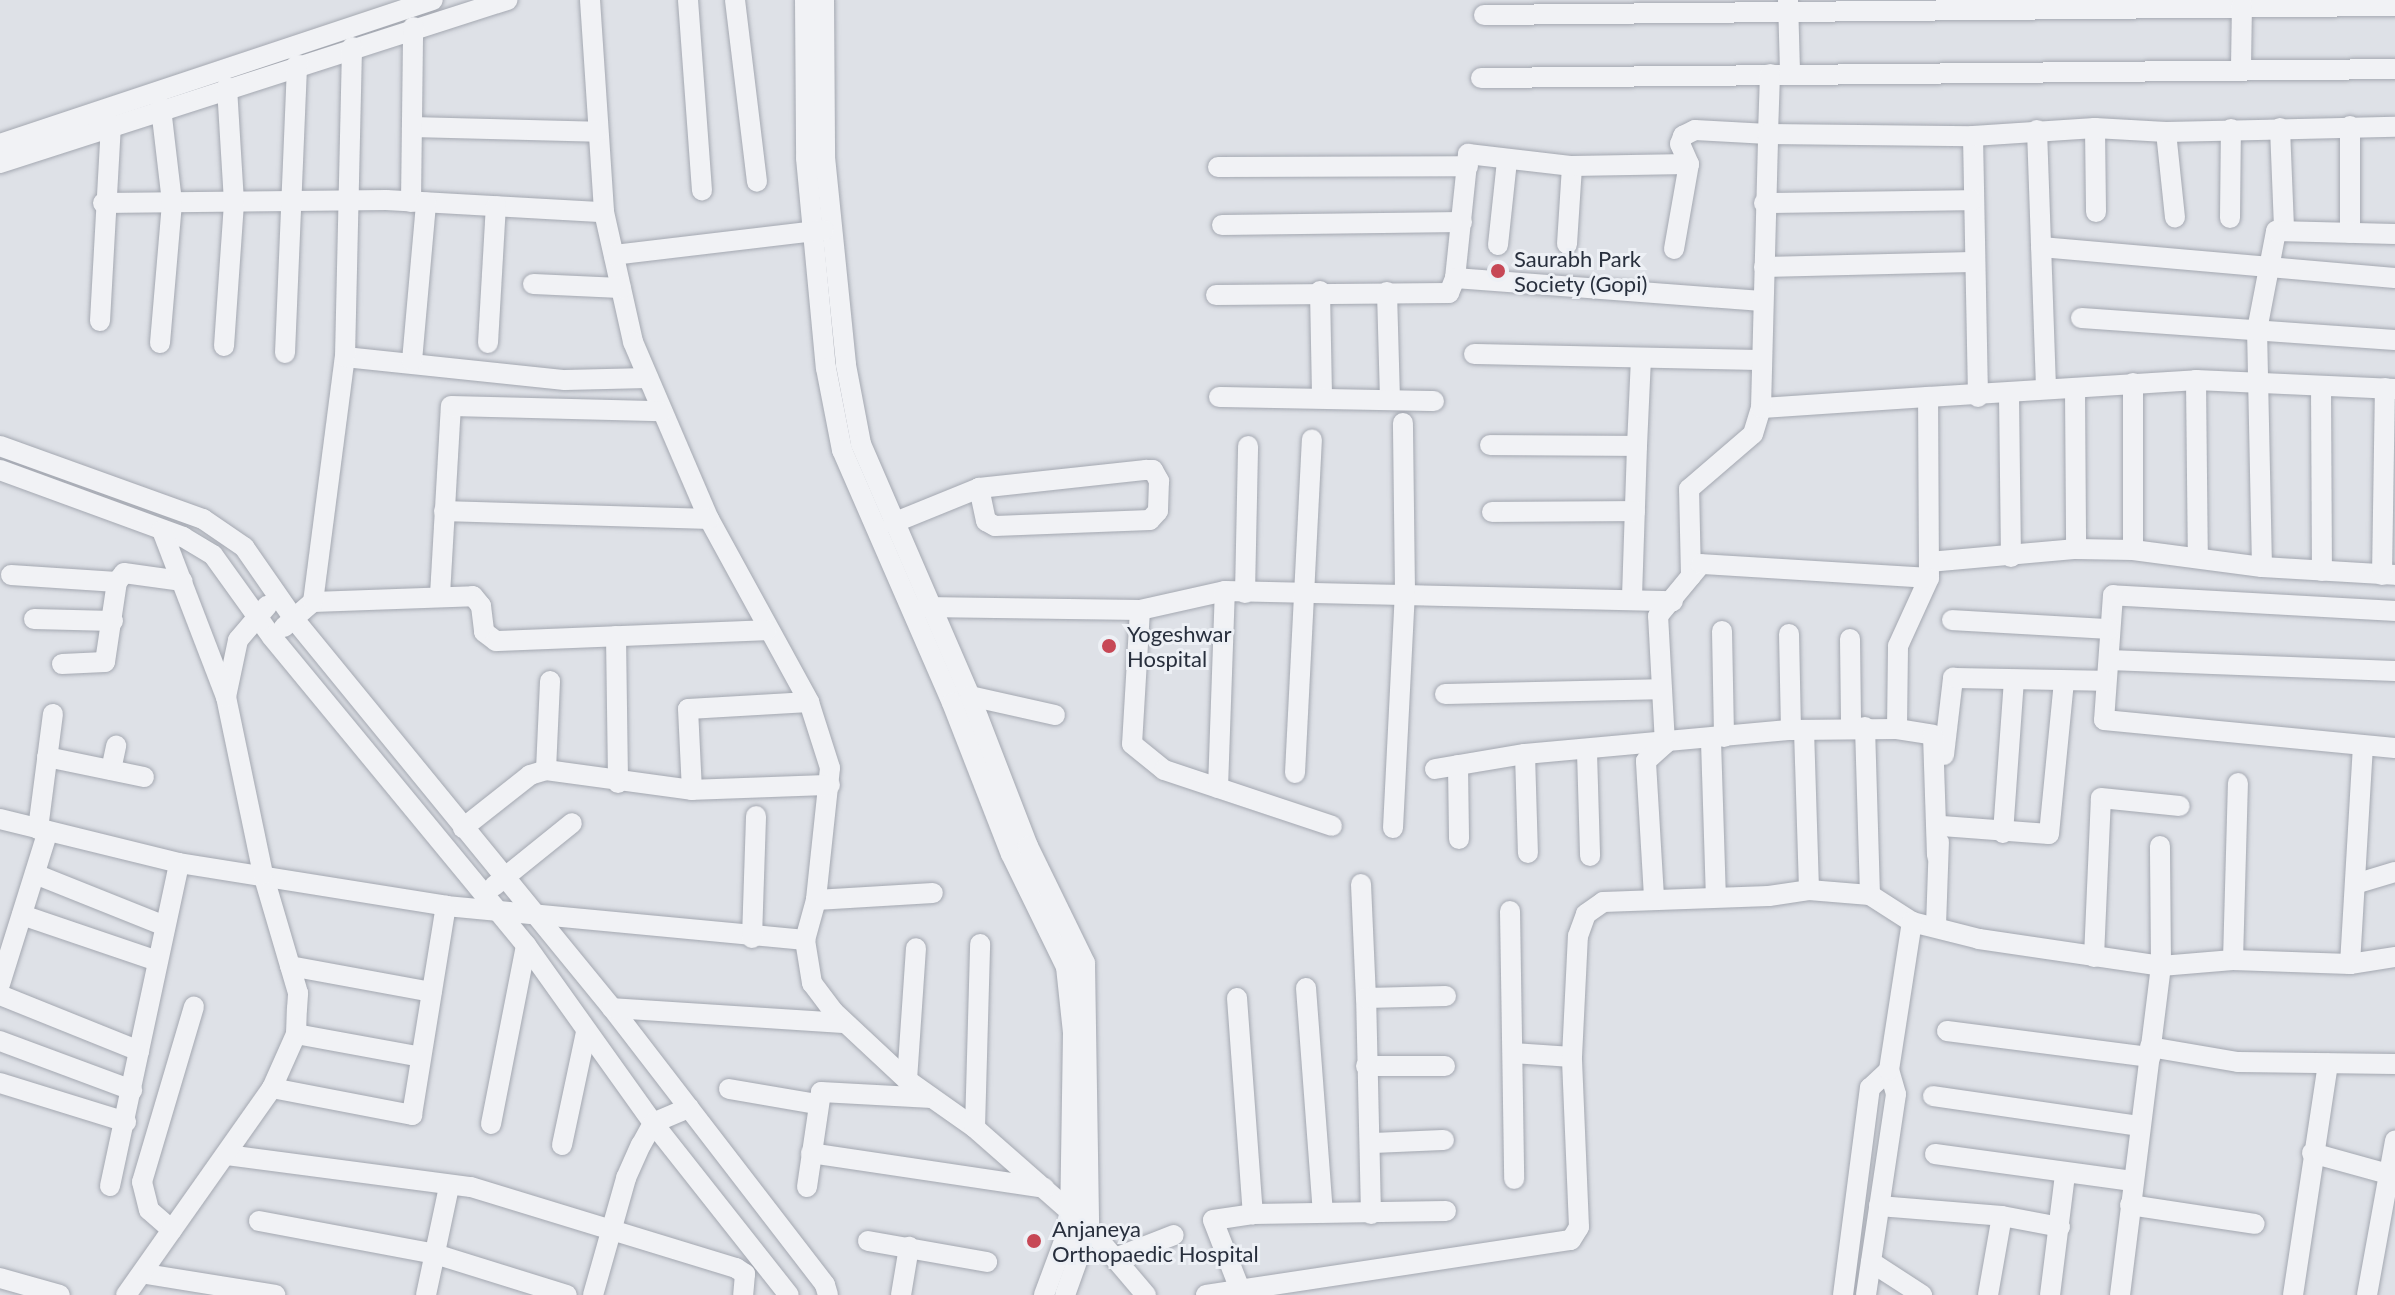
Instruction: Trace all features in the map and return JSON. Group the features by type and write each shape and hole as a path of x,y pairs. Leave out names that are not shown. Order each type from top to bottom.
{"street":[{"path":"0,144 433,0"},
{"path":"0,163 297,64 507,0"},
{"path":"688,0 702,190"},
{"path":"735,0 757,182"},
{"path":"805,0 822,231 851,405 893,523 970,696 1066,967 1073,1033 1071,1211 1064,1252 1044,1295"},
{"path":"824,0 822,231 826,368 842,450 1035,882 1085,963 1099,1034 1089,1228 1065,1295"},
{"path":"595,2 597,132 604,212 633,342 709,519 809,702 830,768 816,900 805,940 812,983 845,1023 907,1080 975,1128 1071,1211 1146,1295"},
{"path":"2241,67 2242,5"},
{"path":"1691,576 1689,489 1753,434 1761,408 1768,134 1780,74 1788,6"},
{"path":"1484,15 1788,6 2395,6"},
{"path":"412,361 418,202 412,127 413,27"},
{"path":"313,602 345,357 351,201 352,47"},
{"path":"285,353 297,64"},
{"path":"1481,78 2241,67 2395,69"},
{"path":"224,346 234,202 227,87"},
{"path":"160,343 172,202 161,108"},
{"path":"100,321 103,203 111,125"},
{"path":"2350,126 2350,233"},
{"path":"412,127 597,132"},
{"path":"1674,249 1689,164 1680,144 1688,131 1973,136 2095,128 2166,132 2395,127"},
{"path":"2095,128 2096,212"},
{"path":"2280,128 2284,229"},
{"path":"2230,218 2231,129"},
{"path":"2037,130 2046,389"},
{"path":"2166,132 2175,218"},
{"path":"1973,136 1972,262 1978,397"},
{"path":"1216,295 1320,291 1449,293 1455,278 1468,154 1507,161 1572,166 1689,164"},
{"path":"1498,245 1507,161"},
{"path":"1218,167 1468,166"},
{"path":"1567,244 1572,166"},
{"path":"1764,203 1972,200"},
{"path":"103,203 418,202 604,212"},
{"path":"488,343 496,206"},
{"path":"1222,225 1462,222"},
{"path":"614,255 822,231"},
{"path":"2262,567 2257,330 2276,231 2395,234"},
{"path":"2041,247 2395,278"},
{"path":"1764,267 1972,262"},
{"path":"1455,278 1762,301"},
{"path":"533,284 621,288"},
{"path":"1320,291 1322,397"},
{"path":"1387,292 1390,400"},
{"path":"2081,318 2395,340"},
{"path":"1474,354 1760,360"},
{"path":"345,357 412,361 565,380 648,378"},
{"path":"1632,599 1641,359"},
{"path":"1665,744 1659,689 1658,616 1701,564 1929,570 2076,549 2133,550 2262,567 2389,575 2390,388 2196,380 2046,389 1978,397 1928,397 1761,408"},
{"path":"2196,380 2198,558"},
{"path":"2133,383 2133,550"},
{"path":"2321,387 2322,571"},
{"path":"2075,389 2076,549"},
{"path":"2009,395 2011,557"},
{"path":"1219,397 1434,401"},
{"path":"1897,729 1898,646 1929,570 1928,397"},
{"path":"440,595 451,406 662,411"},
{"path":"1393,828 1405,592 1403,423"},
{"path":"1295,773 1312,439"},
{"path":"1490,445 1637,446"},
{"path":"0,446 214,523 244,547 294,619 503,879 536,914 612,1008 828,1295"},
{"path":"1218,788 1248,446"},
{"path":"0,470 162,530 213,555 258,613 272,637 526,945 653,1123 789,1295"},
{"path":"893,523 979,488 1153,470 1159,481 1158,511 1150,520 995,526 986,521 979,488"},
{"path":"444,511 709,519"},
{"path":"1492,512 1635,511"},
{"path":"126,1295 146,1274 172,1230 272,1088 296,1034 298,993 263,874 226,697 162,530"},
{"path":"11,575 117,582 132,572 182,581"},
{"path":"62,664 105,662 117,582"},
{"path":"912,607 1140,610 1235,592 1303,595 1405,592 1673,601"},
{"path":"272,637 313,602 440,595 479,599 489,640 767,630"},
{"path":"2395,611 2113,595 2109,660 2104,681 2104,720 2363,748 2395,748"},
{"path":"226,697 238,640 258,613 278,596"},
{"path":"1140,610 1132,744 1156,766 1332,826"},
{"path":"34,619 113,621"},
{"path":"1952,620 2109,629"},
{"path":"1716,896 1722,631"},
{"path":"1789,634 1809,890"},
{"path":"616,636 618,783"},
{"path":"1850,639 1870,895"},
{"path":"2109,660 2395,671"},
{"path":"1936,926 1939,736 1953,678 2104,681"},
{"path":"2003,833 2014,680"},
{"path":"546,770 550,681"},
{"path":"1942,826 2003,833 2049,834 2064,681"},
{"path":"1445,694 1659,689"},
{"path":"970,696 1055,715"},
{"path":"692,790 688,709 809,702"},
{"path":"0,984 35,874 43,830 53,714"},
{"path":"1435,769 1525,754 1587,752 1798,730 1858,727 1939,736"},
{"path":"1937,856 1942,826 1939,736"},
{"path":"1654,897 1646,761 1665,744"},
{"path":"111,770 116,746"},
{"path":"2350,964 2363,748"},
{"path":"1587,752 1590,856"},
{"path":"1525,754 1528,853"},
{"path":"47,757 144,777"},
{"path":"1458,765 1459,839"},
{"path":"463,828 530,775 546,770 618,783 692,790 830,785"},
{"path":"2233,960 2238,783"},
{"path":"2094,957 2101,798 2180,806"},
{"path":"752,938 756,816"},
{"path":"0,819 179,863 263,874 446,906 489,902 536,914 752,938 805,940"},
{"path":"489,902 503,879 572,823"},
{"path":"2120,1295 2161,966 2160,846"},
{"path":"110,1186 179,863"},
{"path":"2355,884 2395,872"},
{"path":"35,874 165,926"},
{"path":"1361,884 1366,1066 1372,1143 1371,1214"},
{"path":"1206,1295 1571,1240 1579,1227 1572,1057 1581,924 1592,906 1603,902 1654,897 1793,895 1809,890 1870,895 1912,922 1979,939 2161,966 2233,960 2350,964 2395,957"},
{"path":"816,900 933,893"},
{"path":"272,1088 412,1115 446,906"},
{"path":"1510,911 1514,1179"},
{"path":"22,915 157,961"},
{"path":"1866,1295 1896,1094 1889,1070 1912,922"},
{"path":"975,1128 980,944"},
{"path":"491,1124 526,945"},
{"path":"907,1080 916,948"},
{"path":"290,966 432,992"},
{"path":"1306,988 1323,1212"},
{"path":"0,995 139,1051"},
{"path":"1366,998 1446,996"},
{"path":"1237,998 1253,1214"},
{"path":"172,1230 149,1210 142,1182 194,1007"},
{"path":"612,1008 845,1023"},
{"path":"1947,1031 2238,1062 2395,1064"},
{"path":"562,1145 586,1032"},
{"path":"296,1034 421,1057"},
{"path":"0,1041 132,1090"},
{"path":"1513,1053 1572,1057"},
{"path":"2293,1295 2312,1153 2328,1064"},
{"path":"1366,1066 1445,1066"},
{"path":"1843,1295 1870,1088 1889,1070"},
{"path":"0,1083 126,1122"},
{"path":"729,1089 816,1104"},
{"path":"807,1187 817,1096 827,1092 934,1099"},
{"path":"1933,1096 2139,1126"},
{"path":"593,1295 626,1178 653,1123 689,1108"},
{"path":"1372,1143 1444,1140"},
{"path":"2367,1295 2395,1141"},
{"path":"811,1153 1044,1188"},
{"path":"2312,1153 2391,1175"},
{"path":"1935,1154 2132,1181"},
{"path":"227,1155 449,1187 471,1187 736,1268 745,1274 743,1295"},
{"path":"2050,1295 2065,1174"},
{"path":"426,1295 449,1187"},
{"path":"2130,1205 2255,1224"},
{"path":"1879,1206 2002,1216 2060,1227"},
{"path":"1241,1292 1213,1220 1253,1214 1446,1211"},
{"path":"1988,1295 2002,1216"},
{"path":"259,1221 435,1254 567,1295"},
{"path":"1115,1258 1174,1235"},
{"path":"868,1241 987,1262"},
{"path":"901,1295 909,1247"},
{"path":"1871,1262 1922,1295"},
{"path":"146,1274 275,1295"},
{"path":"0,1278 60,1295"}],"place":[{"name":"Saurabh Park Society (Gopi)","path":"1498,271"},
{"name":"Yogeshwar Hospital","path":"1109,646"},
{"name":"Anjaneya Orthopaedic Hospital","path":"1034,1241"}]}
